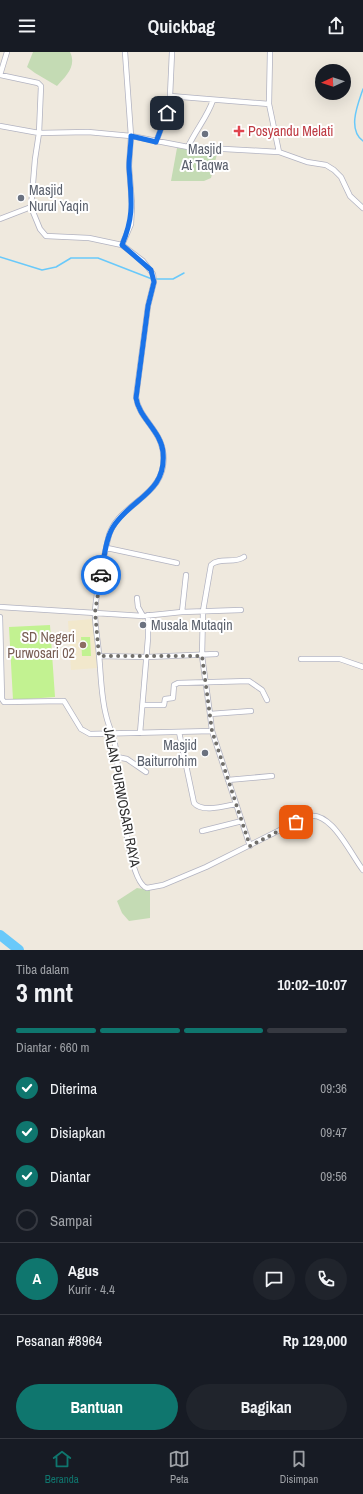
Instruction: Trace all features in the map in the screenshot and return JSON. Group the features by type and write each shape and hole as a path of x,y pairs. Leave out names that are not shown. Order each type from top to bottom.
{"street":[{"path":"7,52 0,75 40,84 41,88 39,133 34,159 32,207 40,229 46,236 89,238 122,245 131,224 132,204 129,158 131,136 125,52"},
{"path":"156,142 167,113 170,96 172,52"},
{"path":"270,52 269,104 279,152"},
{"path":"170,96 269,104"},
{"path":"188,147 195,132 208,113 213,100"},
{"path":"0,126 39,133 88,132 131,136 188,147 279,152 307,162 326,165 334,170 341,177 350,196 363,208"},
{"path":"0,219 32,207"},
{"name":"JALAN PURWOSARI RAYA","path":"122,245 143,261 153,274 154,282 148,306 136,398 139,408 158,435 163,450 163,466 160,477 152,490 124,514 112,529 95,612 104,706 117,757 124,813 134,869 144,887 150,888 163,885 250,846 306,817 318,816 332,826 363,870"},
{"path":"107,548 177,563"},
{"path":"244,557 240,560 212,564 203,611 202,656 212,731 250,846"},
{"path":"182,612 186,575"},
{"path":"137,598 138,607 145,616 147,657 140,733"},
{"path":"0,606 145,616 182,612 241,610"},
{"path":"0,617 2,699 4,702 64,702 83,731 90,734 212,731"},
{"path":"99,656 147,657 202,656 216,654"},
{"path":"301,659 340,659 363,667"},
{"path":"143,705 164,705 165,699 173,698 174,685 176,683 249,681 262,690 267,700"},
{"path":"210,714 251,712"},
{"path":"179,732 194,803 196,806 204,808 236,804"},
{"path":"117,757 127,759 146,772"},
{"path":"228,780 272,776"},
{"path":"202,831 242,821"}],"shaded area":[{"name":"SD Negeri Purwosari 02","path":"94,619 97,668 71,670 68,621"}],"green space":[{"path":"33,52 70,52 72,62 70,70 57,86 27,67"},
{"path":"177,148 217,154 211,178 204,181 171,181"},
{"path":"50,625 55,697 13,700 9,627"},
{"path":"81,637 90,637 91,656 82,656"},
{"path":"137,888 150,890 150,918 129,921 122,913 117,901"}],"waterway":[{"path":"363,89 355,116 356,130 358,136 363,141"},
{"path":"0,257 42,270 56,267 71,258 98,258 152,279"},
{"path":"155,279 173,279 184,273"},
{"path":"0,935 19,950"}],"way so far":[{"path":"101,575 95,612 99,656 202,656 212,731 250,846 296,822"}],"place":[{"name":"Posyandu Melati","path":"239,131"},
{"name":"Masjid At Taqwa","path":"205,134"},
{"name":"Masjid Nurul Yaqin","path":"21,198"},
{"name":"Musala Mutaqin","path":"143,625"},
{"name":"SD Negeri Purwosari 02","path":"83,645"},
{"name":"Masjid Baiturrohim","path":"205,753"}],"route":[{"path":"101,575 109,536 112,529 124,514 152,490 160,477 163,466 163,450 158,435 139,408 136,398 148,306 154,286 153,274 143,261 122,245 131,224 132,204 129,166 131,136 156,142 167,113"}]}
